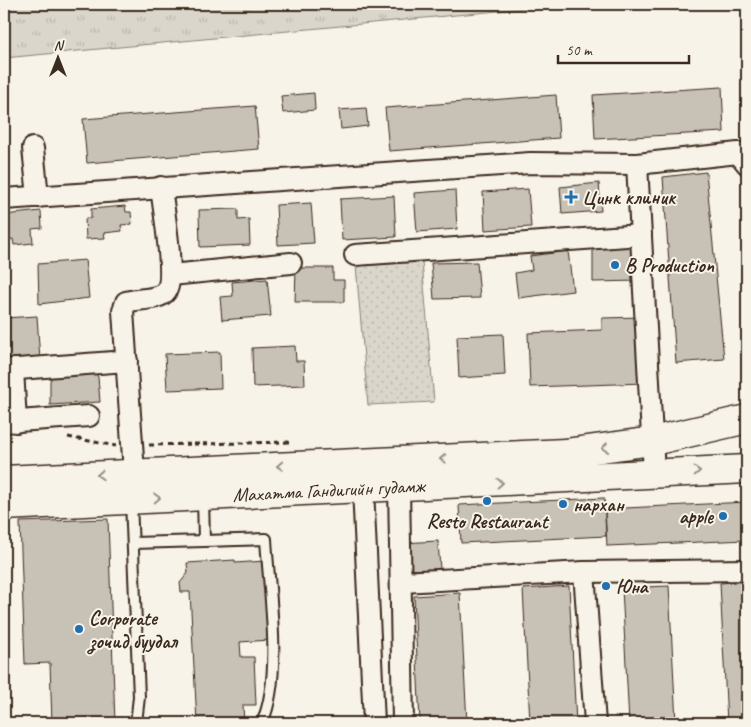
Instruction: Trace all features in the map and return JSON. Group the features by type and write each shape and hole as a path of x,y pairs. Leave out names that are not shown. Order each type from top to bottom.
{"main road":[{"name":"Махатма Гандигийн гудамж","path":"4,480 74,489 547,454 653,441 747,419"},
{"name":"Махатма Гандигийн гудамж","path":"132,486 203,496 399,486 439,486 747,469"},
{"name":"Махатма Гандигийн гудамж","path":"4,506 74,489"}],"street":[{"path":"33,148 38,197"},
{"path":"4,199 530,163 637,164 738,153 747,164"},
{"path":"637,164 654,473"},
{"path":"132,486 132,446 123,311 126,302 134,299 160,296 167,291 171,275 162,187"},
{"path":"355,255 641,235"},
{"path":"171,275 292,263"},
{"path":"89,416 10,422 9,370 127,361"},
{"path":"399,486 403,723"},
{"path":"363,488 374,723"},
{"path":"402,582 584,572 747,570"},
{"path":"584,572 595,723"}],"lane":[{"path":"132,486 139,696 136,723"},
{"path":"203,496 204,542"},
{"path":"133,543 266,539 274,664 267,711 262,723"}],"path":[{"path":"66,436 110,446 301,442"}],"green space":[{"path":"4,4 572,4 4,58"},
{"path":"422,262 434,402 368,405 356,266"}],"building":[{"path":"722,87 724,132 595,139 593,95"},
{"path":"314,93 315,110 283,113 281,96"},
{"path":"556,95 559,138 389,151 385,108"},
{"path":"255,106 259,149 87,163 83,119"},
{"path":"366,108 368,126 341,129 339,110"},
{"path":"706,172 724,359 676,363 663,177"},
{"path":"599,183 601,211 562,214 560,187"},
{"path":"528,189 531,227 485,230 483,192"},
{"path":"455,190 457,229 417,232 414,193"},
{"path":"394,196 396,237 342,240 340,199"},
{"path":"311,203 314,243 278,245 276,205"},
{"path":"125,206 126,212 131,212 132,224 121,225 122,231 104,233 105,238 86,239 85,219 91,218 91,209"},
{"path":"238,209 238,220 249,219 250,245 200,247 199,210"},
{"path":"41,211 42,228 32,229 33,243 14,245 13,239 4,240 4,215"},
{"name":"B Production","path":"637,246 639,281 593,282 593,249"},
{"path":"568,251 573,291 518,298 515,273 532,270 530,256"},
{"path":"85,260 89,298 39,304 38,264"},
{"path":"477,262 480,298 434,299 431,263"},
{"path":"296,268 333,268 333,280 344,280 344,302 295,302"},
{"path":"267,279 271,316 222,320 220,297 233,296 232,282"},
{"path":"37,316 40,360 4,362 4,318"},
{"path":"642,317 645,383 530,387 528,333 602,330 602,318"},
{"path":"503,334 505,375 459,378 457,336"},
{"path":"295,346 296,361 304,361 305,385 253,387 252,348"},
{"path":"220,352 221,388 167,390 165,354"},
{"path":"56,369 94,369 98,377 100,402 50,405 50,381"},
{"path":"604,498 606,536 461,543 459,505"},
{"path":"747,502 747,540 607,546 605,509"},
{"path":"108,519 115,723 52,723 50,663 25,664 20,522"},
{"path":"438,541 440,569 404,570 403,543"},
{"path":"235,560 235,563 266,561 270,640 240,642 241,657 254,657 256,705 243,705 244,723 197,723 190,592 181,592 180,583 188,573 187,563"},
{"path":"747,581 747,723 727,723 720,583"},
{"path":"569,586 576,723 530,723 523,589"},
{"path":"669,586 676,723 629,723 622,588"},
{"path":"460,593 467,723 420,723 414,596"}],"place":[{"name":"Цинк клиник","path":"571,197"},
{"name":"B Production","path":"615,265"},
{"name":"Resto Restaurant","path":"487,501"},
{"name":"нархан","path":"563,504"},
{"name":"apple","path":"723,516"},
{"name":"Юна","path":"606,586"},
{"name":"Corporate зочид буудал","path":"79,629"}]}
